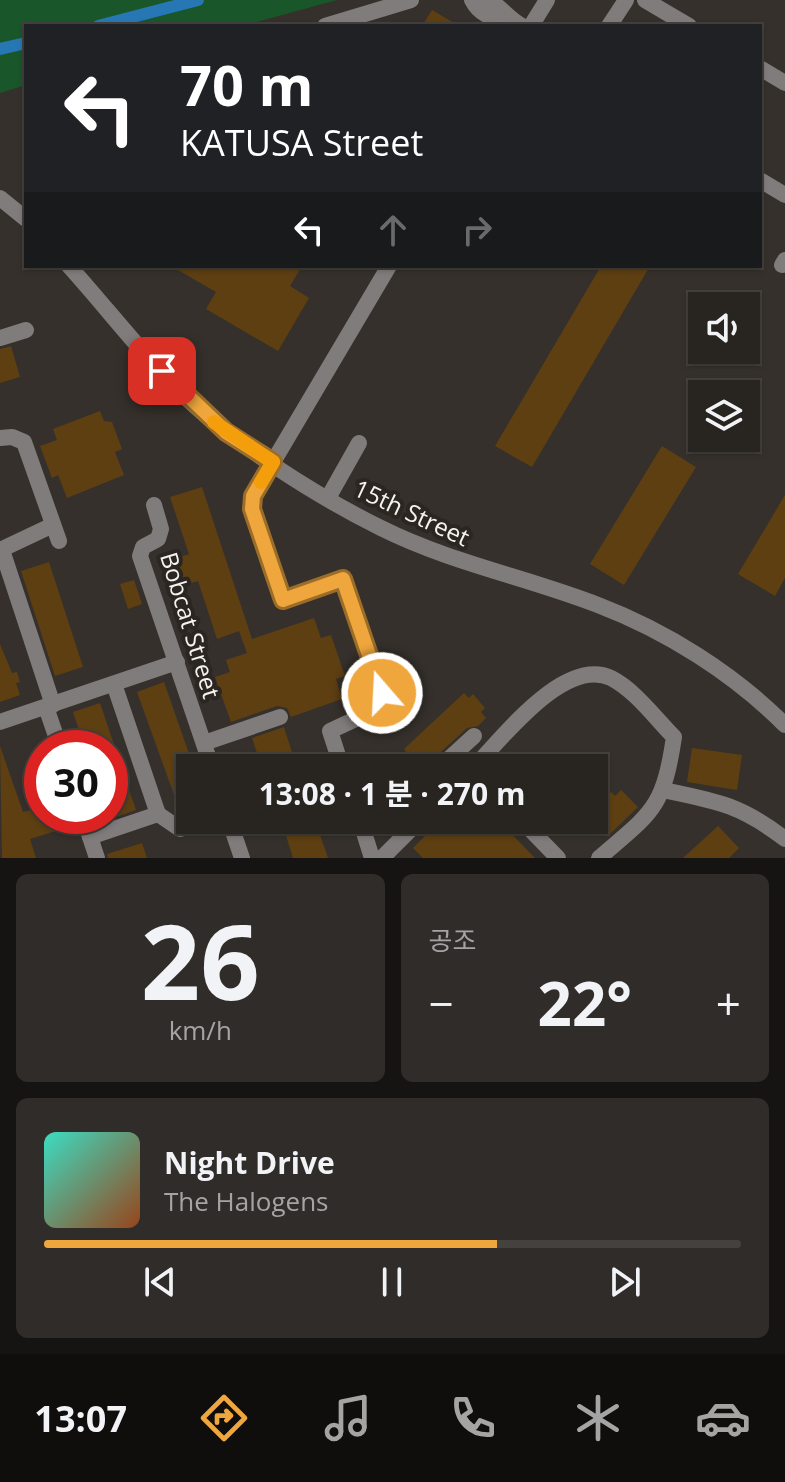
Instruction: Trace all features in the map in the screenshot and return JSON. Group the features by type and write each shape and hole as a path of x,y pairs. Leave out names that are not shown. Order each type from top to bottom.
{"street":[{"path":"332,24 411,0"},
{"path":"472,0 476,8 495,21 501,8 489,0"},
{"path":"532,24 547,0"},
{"path":"610,24 626,0"},
{"path":"645,0 686,24"},
{"path":"762,69 785,83"},
{"path":"762,181 785,195"},
{"path":"0,198 24,217"},
{"name":"15th Street","path":"71,268 177,389 226,432 328,498 381,528 446,557 595,603 651,627 710,664 784,722"},
{"path":"337,754 330,731 373,711 380,705 382,693 343,579 283,600 252,509 253,496 388,268"},
{"path":"0,338 26,330"},
{"path":"0,438 12,437 24,442 59,541"},
{"path":"328,498 359,443"},
{"name":"Bobcat Street","path":"154,505 161,529 158,539 143,547 140,556 208,754"},
{"path":"53,525 1,550 56,730"},
{"path":"0,722 177,662"},
{"path":"487,754 560,682 581,675 599,676 610,678 632,695 674,737 663,790 655,809 599,858"},
{"path":"114,684 158,814 176,826"},
{"path":"204,743 280,717"},
{"path":"454,754 474,736"},
{"path":"663,790 728,804 757,817 785,839"},
{"path":"90,837 158,814"},
{"path":"89,834 97,858"},
{"path":"234,834 242,858"},
{"path":"364,834 372,858"},
{"path":"382,858 406,834"},
{"path":"535,834 558,858"}],"green space":[{"path":"0,0 337,0 249,24 24,24 24,86 0,93"}],"building":[{"path":"432,10 456,24 423,24"},
{"path":"174,268 301,268 290,286 309,298 278,351 206,309 216,292"},
{"path":"600,268 649,268 532,467 495,446"},
{"path":"11,346 20,377 0,383 0,349"},
{"path":"100,411 104,421 112,422 122,449 115,452 124,475 67,498 58,475 52,478 40,446 57,440 53,429"},
{"path":"662,446 696,467 624,585 590,564"},
{"path":"202,487 252,639 314,618 321,638 331,635 345,676 336,679 342,699 291,717 287,708 277,706 231,722 215,677 230,672 226,660 247,653 239,631 217,639 198,581 184,585 175,559 189,554 170,497"},
{"path":"785,495 785,578 775,596 738,574"},
{"path":"49,562 83,667 55,676 21,571"},
{"path":"134,580 142,604 128,609 120,584"},
{"path":"0,644 12,673 17,672 20,682 16,683 20,695 0,702"},
{"path":"164,682 189,754 176,754 176,800 137,692"},
{"path":"464,693 469,698 473,694 485,708 481,712 486,718 478,726 467,728 439,754 408,754 404,749"},
{"path":"100,703 109,730 79,730 73,712"},
{"path":"284,727 293,754 257,754 252,738"},
{"path":"0,746 24,812 24,834 46,834 30,839 36,858 2,858"},
{"path":"692,748 742,755 737,790 687,782"},
{"path":"128,786 136,810 128,813"},
{"path":"621,790 638,807 608,836 608,795 611,792 615,796"},
{"path":"718,826 739,848 729,858 683,858"},
{"path":"286,834 320,834 328,858 293,858"},
{"path":"427,834 512,834 535,858 423,858 413,848"},
{"path":"142,843 147,858 108,858 107,854"}],"waterway":[{"path":"106,24 198,0"},
{"path":"0,49 24,43"}],"slow traffic":[{"path":"214,422 273,462 261,482"}],"route":[{"path":"162,371 177,389 226,432 273,462 253,496 252,509 283,600 343,579 382,693"}]}
